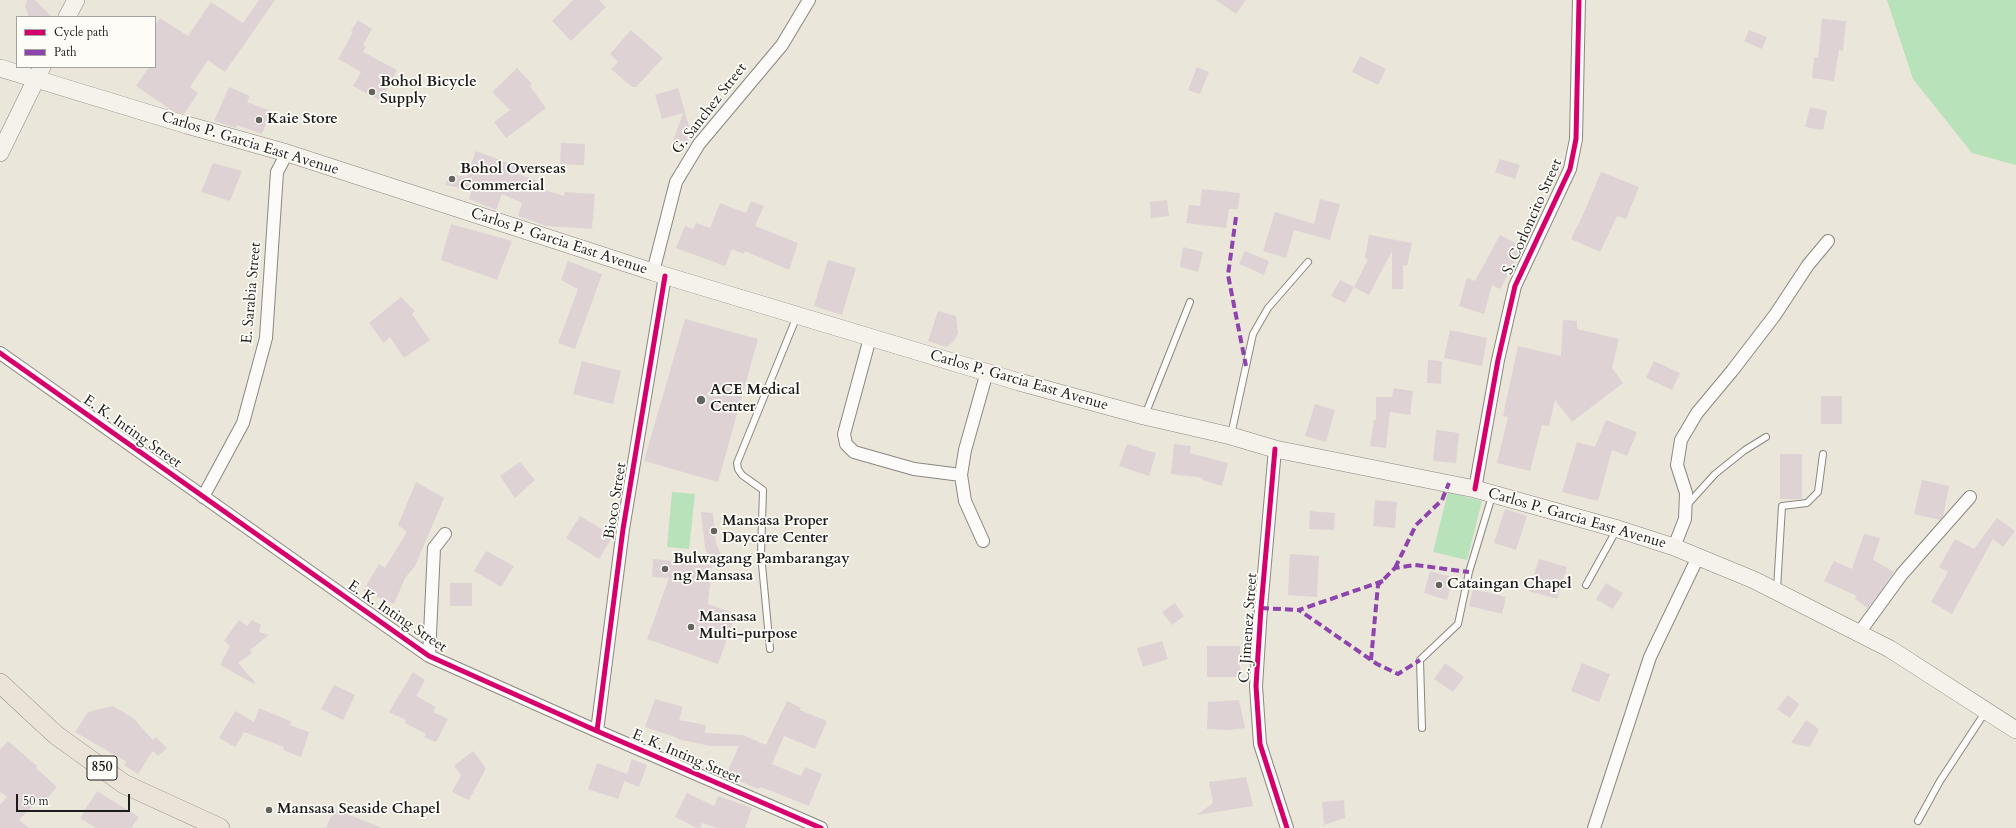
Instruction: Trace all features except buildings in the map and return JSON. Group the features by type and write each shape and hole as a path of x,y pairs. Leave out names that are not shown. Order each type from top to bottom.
{"main road":[{"path":"68,16 76,0"},
{"name":"Carlos P. Garcia East Avenue","path":"0,68 40,73 187,125 287,153 659,274 986,372 1144,416 1231,436 1275,449 1475,489 1618,529 1674,547 1754,580 1890,649 2016,730"},
{"path":"0,153 40,73"},
{"name":"850","path":"0,684 56,735 124,784 220,828"}],"street":[{"name":"G. Sanchez Street","path":"659,274 676,182 700,144 782,45 809,0"},
{"name":"S. Corloncito Street","path":"1475,489 1498,360 1515,286 1570,169 1576,139 1579,0"},
{"name":"E. Sarabia Street","path":"203,497 243,423 266,338 277,172 287,153"},
{"path":"1674,547 1685,519 1686,493 1677,465 1681,440 1697,413 1776,315 1808,265 1828,241"},
{"name":"Bioco Street","path":"597,731 623,529 659,274"},
{"path":"870,338 844,434 846,444 854,452 914,469 961,475"},
{"name":"E. K. Inting Street","path":"0,354 429,656 821,828"},
{"path":"983,540 965,501 961,475 965,450 986,372"},
{"name":"C. Jimenez Street","path":"1275,449 1261,608 1256,686 1260,744 1287,828"},
{"path":"1859,633 1902,574 1970,497"},
{"path":"429,656 434,548 445,534"},
{"path":"1594,828 1650,657 1698,557"}],"lane":[{"path":"1231,436 1253,334 1268,308 1308,262"},
{"path":"1144,416 1190,302"},
{"path":"770,649 761,554 763,490 742,475 738,469 737,463 797,316"},
{"path":"1685,508 1715,474 1745,450 1766,437"},
{"path":"1777,592 1782,506 1807,503 1818,492 1823,454"},
{"path":"1422,728 1420,660 1458,624 1469,572 1492,494"},
{"path":"1586,585 1618,529"},
{"path":"1918,821 1940,781 1986,711"}],"green space":[{"path":"1887,0 2016,0 2016,165 1972,153 1913,79"},
{"path":"672,492 695,494 689,549 667,547"},
{"path":"1448,492 1482,501 1467,560 1433,552"}],"marked path":[{"path":"1236,217 1228,275 1246,366"},
{"path":"1395,568 1416,525 1442,500 1449,483"},
{"path":"1371,660 1378,585 1395,568 1415,565 1469,572"},
{"path":"1383,581 1299,610 1377,664 1398,674 1420,660"},
{"path":"1261,608 1299,610"}],"cycle path":[{"path":"1475,489 1498,360 1515,286 1570,169 1576,139 1579,0"},
{"path":"597,731 623,529 665,276"},
{"path":"0,353 429,656 821,828"},
{"path":"1275,449 1261,608 1256,686 1260,744 1287,828"}],"place":[{"name":"Bohol Bicycle Supply","path":"372,92"},
{"name":"Kaie Store","path":"259,120"},
{"name":"Bohol Overseas Commercial","path":"452,179"},
{"name":"ACE Medical Center","path":"701,400"},
{"name":"Mansasa Proper Daycare Center","path":"714,531"},
{"name":"Bulwagang Pambarangay ng Mansasa","path":"665,569"},
{"name":"Cataingan Chapel","path":"1439,585"},
{"name":"Mansasa Multi-purpose","path":"691,627"},
{"name":"Mansasa Seaside Chapel","path":"269,810"}]}
